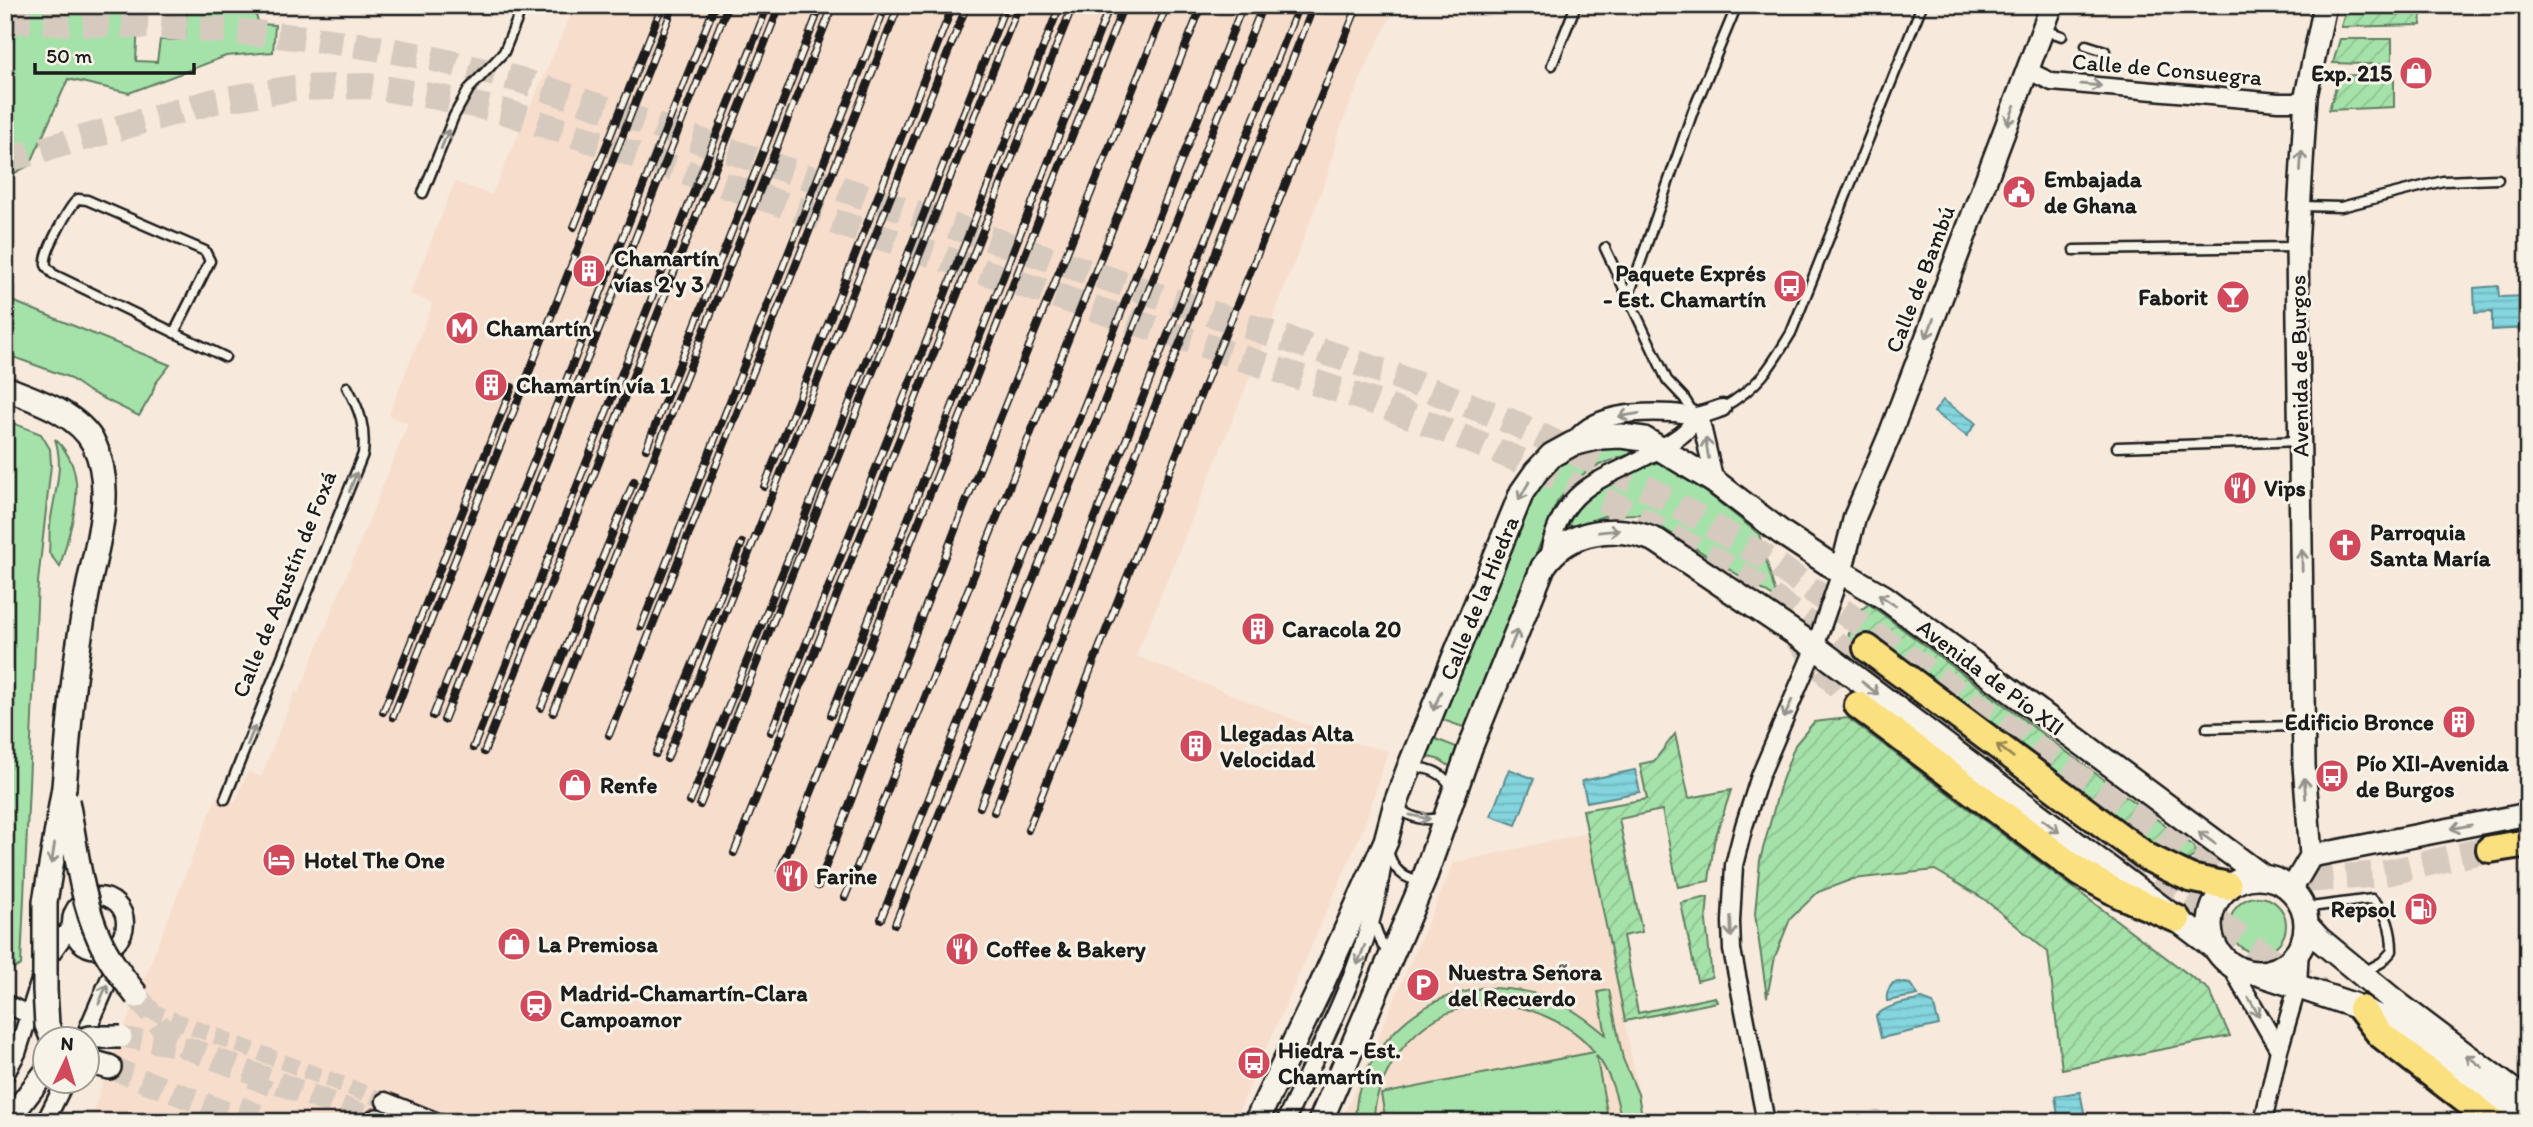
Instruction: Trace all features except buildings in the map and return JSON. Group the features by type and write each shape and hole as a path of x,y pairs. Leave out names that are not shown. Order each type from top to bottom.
{"main road":[{"path":"5,388 49,405 76,423 93,443 103,476 104,519 91,572 78,648 64,787 45,902 47,1026"},
{"name":"Calle de la Hiedra","path":"1256,1122 1386,841 1409,768 1522,492 1536,472 1552,455 1572,444 1586,439 1621,436 1644,439 1715,482"},
{"name":"Avenida de Pío XII","path":"1715,482 1782,533 1840,572 1884,597 2263,877"},
{"path":"1548,558 1560,547 1590,534 1610,530 1640,533 1657,541 1815,647 2243,971 2298,985 2387,1021 2522,1122"},
{"name":"Calle de la Hiedra","path":"1320,1122 1423,881 1470,748 1548,558"},
{"path":"1867,648 2147,857 2190,878 2228,886"},
{"path":"1858,705 2081,873 2177,919"},
{"path":"64,787 85,893 98,938 117,971 137,996"},
{"path":"2490,849 2528,844"},
{"path":"2222,956 2210,933 2210,917 2215,902 2228,886 2249,878 2263,877 2278,882 2300,918 2319,939 2398,1004 2528,1102"},
{"path":"2258,973 2274,970 2289,961 2300,918"},
{"path":"2357,1007 2380,1034 2494,1122"}],"street":[{"name":"Calle de Bambú","path":"1840,572 1855,516 1890,434 2029,65 2052,33 2052,5"},
{"name":"Avenida de Burgos","path":"2311,856 2304,765 2297,247 2306,96 2325,5"},
{"name":"Calle de Consuegra","path":"2029,65 2035,74 2052,82 2278,102 2295,102 2306,96"},
{"name":"Calle de la Hiedra","path":"1572,444 1585,427 1600,420 1643,413 1695,416 1722,408"},
{"name":"Calle de la Hiedra","path":"1548,558 1561,518 1574,498 1610,473 1632,465 1661,448 1687,430 1695,416"},
{"path":"1695,416 1702,426 1715,482"},
{"path":"1766,1122 1732,950 1734,865 1760,776 1815,647 1840,572"},
{"path":"2263,1122 2279,1050 2298,985 2300,918 2311,856 2528,814"},
{"name":"Calle de la Hiedra","path":"1285,1122 1359,960 1373,917 1386,841"},
{"path":"5,1075 17,1053 27,1014 46,961 71,926 74,910 86,898 111,898 122,908 126,925 124,933 113,946 95,950 79,942 71,926"},
{"path":"88,1026 112,973 113,946"},
{"path":"2222,956 2279,1050"},
{"path":"5,1003 27,1014"},
{"path":"102,1037 121,1037"},
{"path":"7,1122 32,1089"},
{"path":"45,1122 58,1096"},
{"path":"380,1114 438,1122"}],"lane":[{"path":"423,193 454,116 469,89 504,52 523,5"},
{"path":"1552,65 1576,5"},
{"path":"1629,295 1693,111 1737,5"},
{"path":"1722,408 1754,387 1772,365 1791,334 1922,5"},
{"path":"2086,45 2105,51"},
{"path":"2299,205 2341,207 2443,181 2498,179"},
{"path":"174,333 210,261 205,251 87,200 78,199 70,205 47,255 46,264 53,274 174,333 225,357"},
{"path":"2074,250 2297,247"},
{"path":"1605,248 1667,380 1684,398 1695,416"},
{"name":"Calle de Agustín de Foxá","path":"225,799 363,454 363,422 346,387"},
{"path":"2117,447 2300,441"},
{"path":"2207,728 2304,726"},
{"path":"1396,803 1401,810 1421,819 1439,819 1451,804 1444,776 1420,767 1409,768"},
{"path":"1386,841 1391,860 1400,874 1412,880 1423,881"},
{"path":"2300,918 2372,899 2378,904 2392,932 2392,951 2382,962 2361,974"},
{"path":"1373,917 1382,945 1392,956"}],"shaded area":[{"path":"575,5 1397,5 1369,59 1338,133 1329,171 1259,355 1136,656 1297,721 1359,744 1388,751 1364,826 1234,1122 91,1122 98,1096 102,1096 102,1085 217,796 235,803 248,772 261,777 295,692 299,693 408,424 389,415 433,303 410,294 455,182 492,195"},
{"path":"1588,833 1644,1122 1341,1122 1454,863"}],"green space":[{"path":"18,5 139,5 136,61 157,62 160,40 185,40 187,5 252,5 259,24 275,25 273,52 226,56 129,93 68,79 30,165 5,178 5,19 16,13"},
{"path":"2347,5 2421,5 2421,25 2341,27"},
{"path":"2340,39 2392,39 2392,65 2333,63"},
{"path":"2394,73 2394,107 2329,110 2339,76"},
{"path":"5,298 170,365 155,384 139,416 88,391 68,377 5,354"},
{"path":"5,420 41,434 50,449 51,465 38,582 21,965 5,973"},
{"path":"55,439 67,453 76,484 73,517 60,567 49,553 50,526 59,472"},
{"path":"1630,447 1631,454 1607,462 1581,476 1557,502 1466,728 1440,719 1522,514 1533,497 1553,471 1577,455 1609,448"},
{"path":"1656,463 1673,466 1759,534 1777,599 1640,514 1607,515 1574,526 1569,525 1572,513 1591,493 1618,477"},
{"path":"1869,604 2194,847 2196,855 2186,861 2165,858 1856,651 1848,639 1852,616"},
{"path":"1848,718 2209,990 2230,1036 2062,1069 2048,952 1984,899 1935,870 1853,879 1818,892 1790,919 1775,957 1767,997 1755,914 1760,860 1781,783 1795,745 1814,722"},
{"path":"1675,734 1689,798 1731,790 1714,842 1709,881 1678,887 1662,810 1619,819 1642,932 1623,936 1638,1013 1715,997 1717,1002 1625,1021 1583,810 1647,799 1640,764 1654,761"},
{"path":"1433,738 1459,748 1451,767 1426,756"},
{"path":"1708,897 1706,921 1712,977 1697,981 1681,903"},
{"path":"2253,897 2263,897 2278,905 2284,914 2284,936 2278,945 2263,953 2253,953 2235,941 2230,930 2230,920 2242,902"},
{"path":"1481,988 1518,990 1548,998 1576,1012 1606,1035 1598,992 1609,990 1623,1059 1638,1094 1643,1122 1622,1122 1610,1078 1596,1055 1609,1122 1386,1122 1381,1094 1594,1052 1579,1036 1554,1020 1524,1008 1500,1004 1456,1010 1436,1019 1418,1032 1401,1050 1385,1077 1376,1102 1375,1122 1354,1122 1358,1094 1364,1078 1371,1063 1392,1034 1404,1022 1433,1003"}],"water":[{"path":"2498,286 2499,297 2528,296 2528,328 2492,330 2492,312 2475,313 2474,288"},
{"path":"1943,400 1976,423 1967,436 1934,412"},
{"path":"1509,769 1534,779 1516,825 1491,816"},
{"path":"1635,770 1640,792 1587,802 1582,781"},
{"path":"1899,982 1910,984 1918,995 1887,1001 1890,987"},
{"path":"1922,999 1933,1003 1939,1025 1881,1038 1876,1016 1892,1006"},
{"path":"2080,1092 2086,1122 2059,1122 2055,1096"}],"tunnel":[{"path":"5,20 156,26 306,38 420,56 520,80 1393,375 1512,422 1642,485 1765,557 2186,852 2276,882 2381,874 2490,849"},
{"path":"5,160 215,101 294,88 369,86 506,112 1380,404 1514,458 1619,507 1743,576 1989,755"},
{"path":"1797,638 1845,694 1858,705"},
{"path":"2125,854 2255,949 2320,990"},
{"path":"137,996 162,1028 187,1048 377,1121"},
{"path":"148,1010 385,1101"},
{"path":"121,1037 187,1048"},
{"path":"109,1067 250,1122"},
{"path":"245,1120 263,1077"}],"railway":[{"path":"393,717 674,5"},
{"path":"433,716 715,5"},
{"path":"444,720 728,5"},
{"path":"473,748 768,5"},
{"path":"484,752 780,5"},
{"path":"646,449 821,5"},
{"path":"553,713 833,5"},
{"path":"641,627 886,5"},
{"path":"609,735 899,5"},
{"path":"764,487 953,5"},
{"path":"667,759 967,5"},
{"path":"690,802 1006,5"},
{"path":"700,805 1019,5"},
{"path":"771,732 1060,5"},
{"path":"734,853 1073,5"},
{"path":"831,715 1110,5"},
{"path":"780,871 1124,5"},
{"path":"818,886 960,517 1167,5"},
{"path":"845,897 1202,5"},
{"path":"881,919 1243,5"},
{"path":"895,924 1263,5"},
{"path":"980,807 1299,5"},
{"path":"994,812 1314,5"},
{"path":"1028,830 1358,5"},
{"path":"574,227 660,11"},
{"path":"383,712 512,387"},
{"path":"541,708 634,481"},
{"path":"656,754 742,543"}],"place":[{"name":"Exp. 215","path":"2416,73"},
{"name":"Embajada de Ghana","path":"2019,192"},
{"name":"Chamartín vías 2 y 3","path":"589,271"},
{"name":"Paquete Exprés - Est. Chamartín","path":"1790,286"},
{"name":"Faborit","path":"2233,297"},
{"name":"Chamartín","path":"462,328"},
{"name":"Chamartín vía 1","path":"491,385"},
{"name":"Vips","path":"2240,488"},
{"name":"Parroquia Santa María","path":"2345,545"},
{"name":"Caracola 20","path":"1258,629"},
{"name":"Edificio Bronce","path":"2459,722"},
{"name":"Llegadas Alta Velocidad","path":"1196,746"},
{"name":"Pío XII-Avenida de Burgos","path":"2332,776"},
{"name":"Renfe","path":"575,785"},
{"name":"Hotel The One","path":"279,860"},
{"name":"Farine","path":"792,876"},
{"name":"Repsol","path":"2421,909"},
{"name":"La Premiosa","path":"514,944"},
{"name":"Coffee & Bakery","path":"962,949"},
{"name":"Nuestra Señora del Recuerdo","path":"1423,985"},
{"name":"Madrid-Chamartín-Clara Campoamor","path":"536,1006"},
{"name":"Hiedra - Est. Chamartín","path":"1254,1063"}]}
